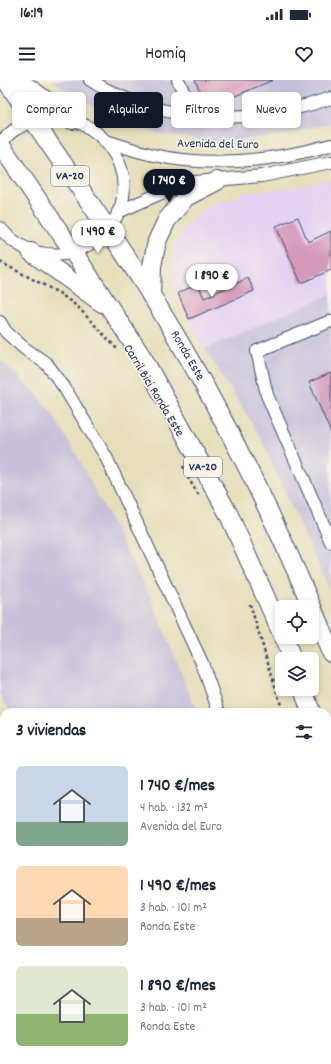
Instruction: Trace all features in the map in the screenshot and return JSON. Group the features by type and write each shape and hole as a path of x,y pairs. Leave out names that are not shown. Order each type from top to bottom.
{"highway":[{"name":"Ronda Este","path":"6,80 14,92"},
{"path":"18,80 34,92"},
{"name":"Ronda Este","path":"38,128 151,296 228,430 269,510 331,653"},
{"name":"VA-20","path":"0,144 144,360 228,513 275,618"},
{"path":"151,296 152,266 157,241 167,220 186,197 217,181"},
{"path":"31,252 109,308"},
{"path":"305,696 310,708"}],"street":[{"path":"90,80 136,104 155,110 171,112"},
{"path":"178,80 183,92"},
{"path":"234,116 303,108 331,98"},
{"path":"0,228 6,236 31,252 54,255 74,253 89,246 107,231 118,212 122,197 123,180 120,165 106,141 86,126"},
{"path":"0,144 19,128"},
{"name":"Avenida del Euro","path":"106,141 153,155 179,159 222,161 265,159 298,154 331,145"},
{"path":"118,212 184,183 262,176 331,162"},
{"path":"331,321 257,351 267,395 331,542"},
{"path":"0,322 6,332 24,348 47,364 64,387 106,457 202,663 218,708"}],"path":[{"name":"Carril Bici Ronda Este","path":"0,262 59,293 77,306 121,354"},
{"path":"183,465 188,478 203,502"},
{"path":"249,600 282,708"}],"shaded area":[{"path":"52,80 331,80 331,123 282,135 244,140 204,140 166,135 138,128 163,128 163,92 94,92 94,106 86,102 86,92 68,92"},
{"path":"331,179 331,294 205,349 186,316 173,285 172,263 174,248 185,227 202,210 221,201 239,198 239,193 289,188"},
{"path":"331,294 331,593 258,433 205,349"},
{"path":"0,360 37,394 52,413 80,461 152,601 195,708 8,708 0,695"}],"building":[{"path":"195,80 273,80 234,97 234,92 200,92"},
{"path":"298,217 308,242 331,231 331,270 301,283 276,226"},
{"path":"248,278 254,291 189,319 178,293 198,284 204,298"},
{"path":"331,373 331,433 309,382"}]}
